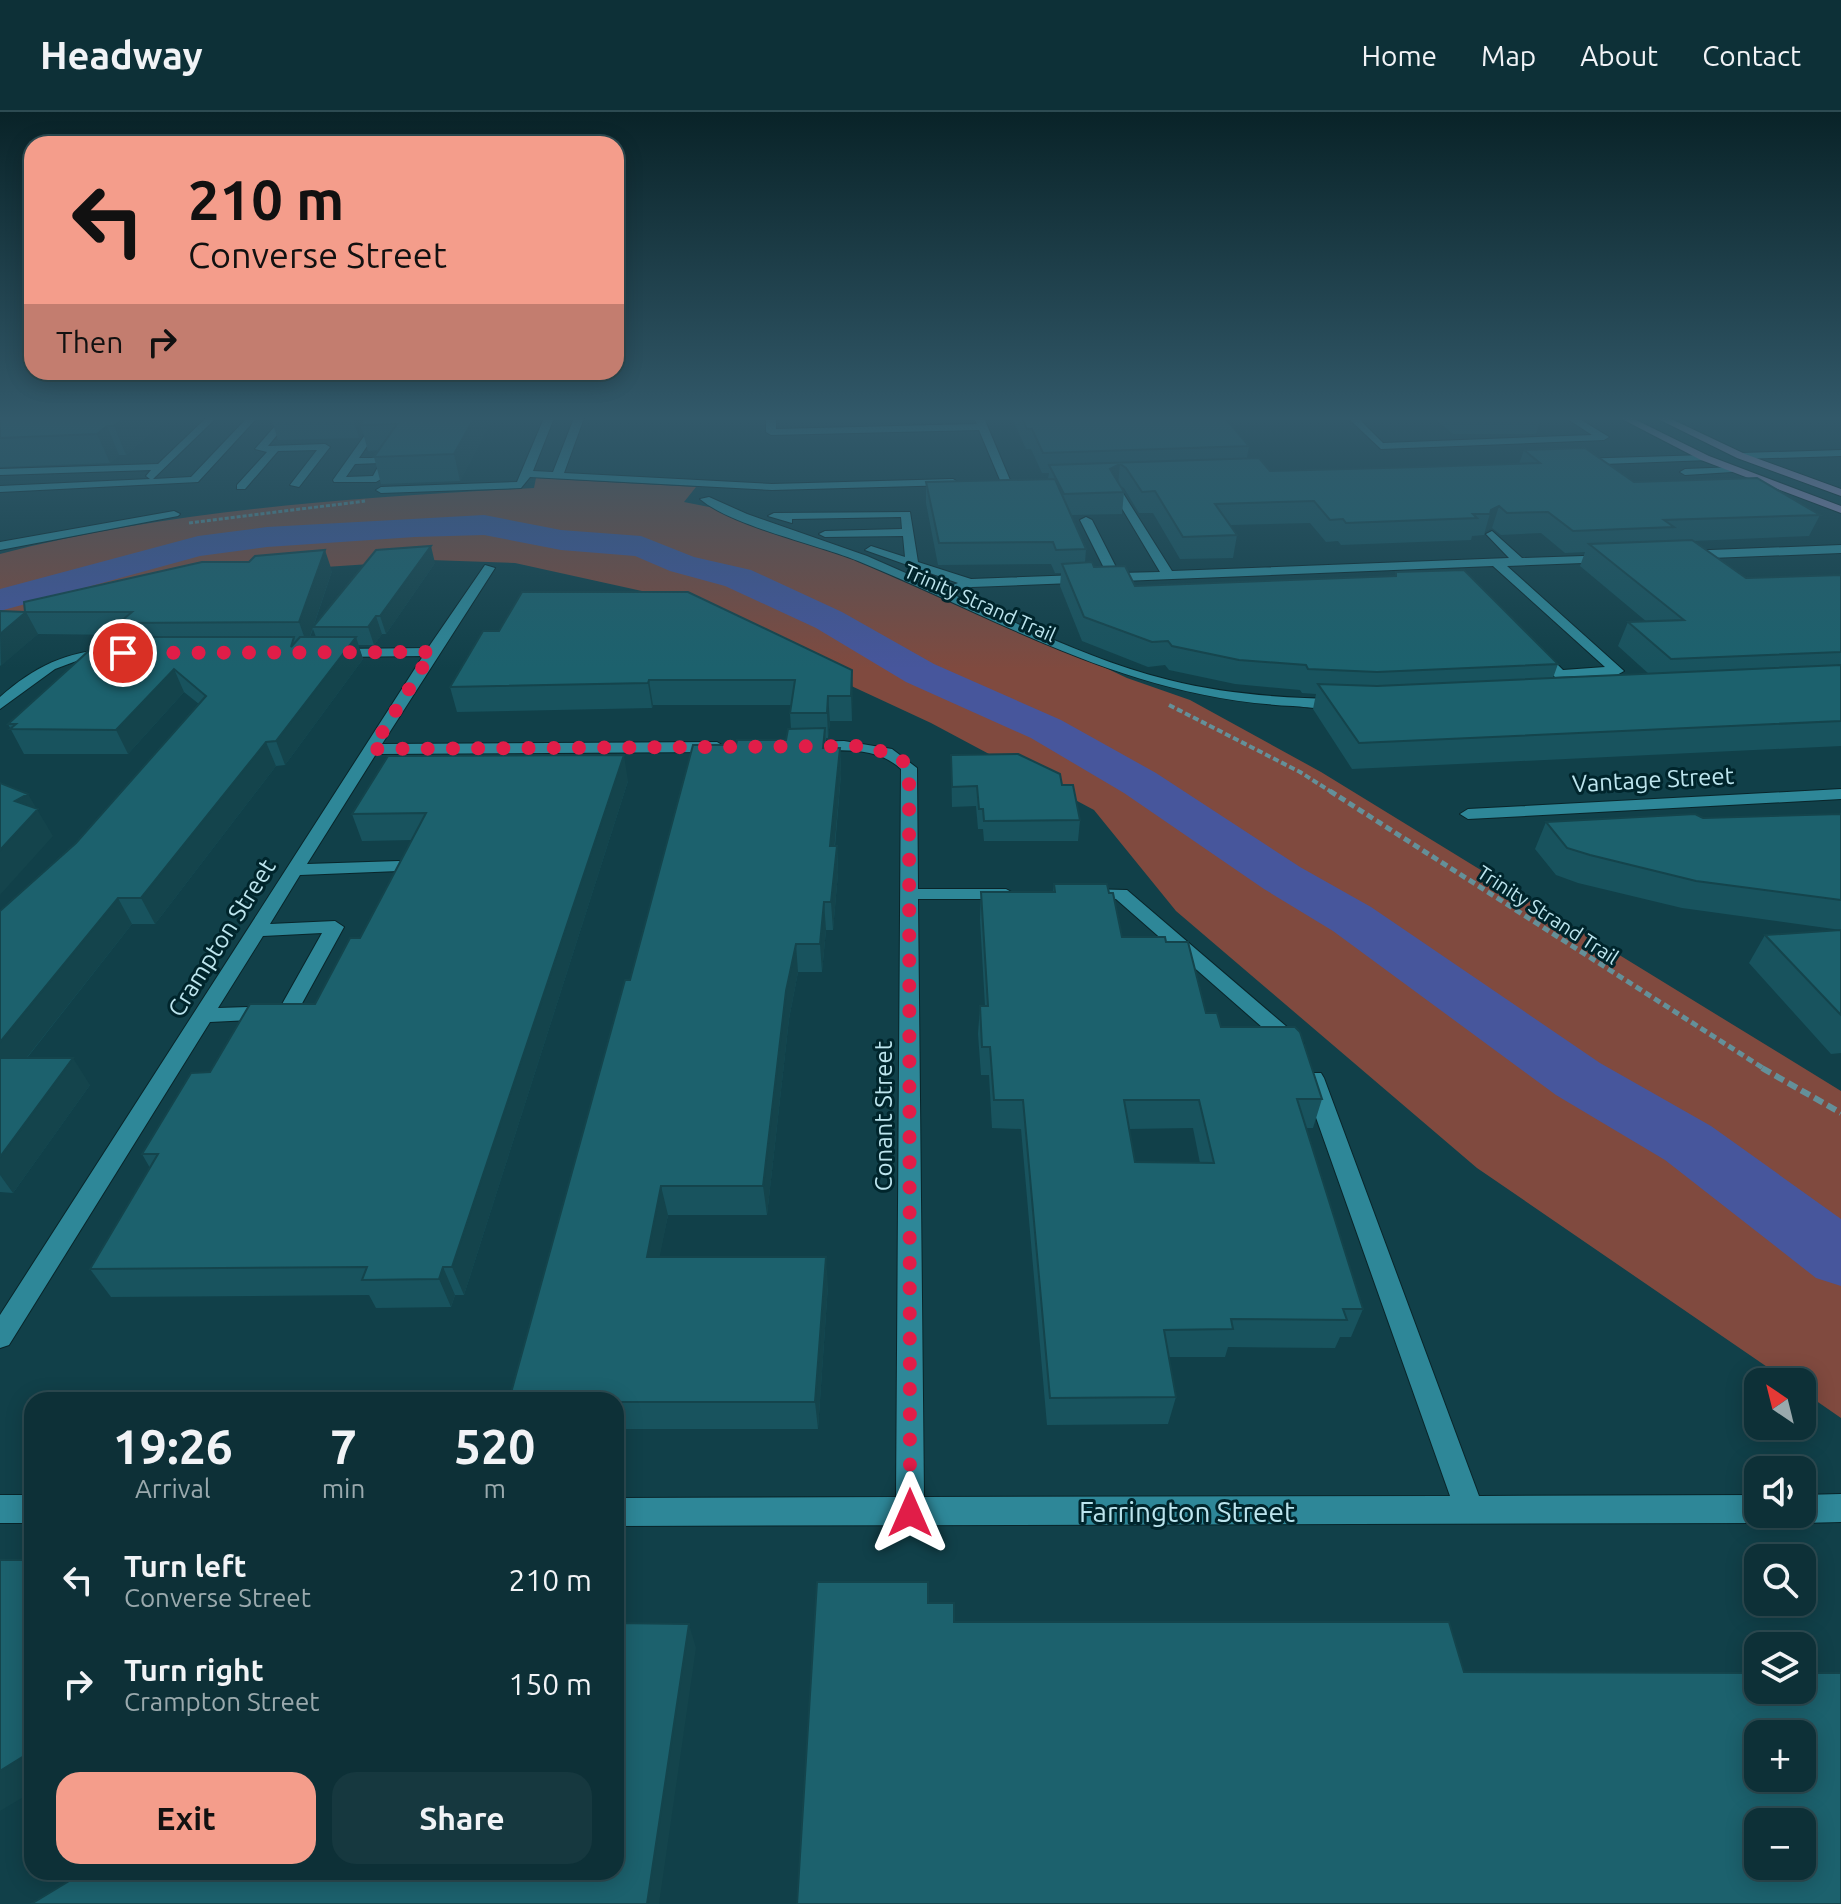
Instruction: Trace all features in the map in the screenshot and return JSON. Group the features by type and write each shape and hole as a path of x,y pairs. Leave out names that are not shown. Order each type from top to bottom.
{"main road":[{"path":"1819,502 1841,510"}],"street":[{"path":"710,502 731,513 863,559 1100,663 1144,678 1239,697 1355,704"},
{"path":"1123,502 1167,574"},
{"path":"912,564 906,514 774,516 912,564 970,583"},
{"path":"0,546 176,519"},
{"path":"1086,520 1114,576"},
{"path":"825,534 909,532"},
{"path":"1492,534 1518,561"},
{"path":"1674,555 1841,549"},
{"path":"941,594 970,583 1628,557"},
{"path":"1496,562 1617,671 1560,674 1529,644"},
{"path":"1442,564 1458,578"},
{"name":"Crampton Street","path":"0,1337 432,652 489,568"},
{"path":"1293,570 1311,584"},
{"path":"324,653 432,652"},
{"path":"0,705 38,671 53,662 92,653 123,653"},
{"name":"Conant Street","path":"786,747 866,746 900,758 909,768 910,1513"},
{"path":"372,749 739,747"},
{"name":"Vantage Street","path":"1468,814 1841,794"},
{"path":"296,870 399,866"},
{"path":"910,894 1028,894"},
{"path":"1059,894 1121,894 1291,1040 1307,1061 1470,1511"},
{"path":"204,1015 287,1013 335,927 258,930"},
{"path":"1816,1509 1841,1508"},
{"path":"0,1509 24,1509"},
{"name":"Farrington Street","path":"624,1512 1744,1509"}],"path":[{"path":"176,519 358,502"},
{"name":"Trinity Strand Trail","path":"1157,699 1300,772 1736,1053 1841,1113"}],"shaded area":[{"path":"326,502 684,502 744,514 877,560 1127,678 1190,700 1321,772 1841,1091 1841,1418 1816,1401 1816,1368 1769,1368 1477,1168 1176,911 1094,810 931,723 651,593 515,563 430,560 249,572 0,628 0,554 132,526"}],"building":[{"path":"930,502 1065,502 1086,549 1056,550 1053,542 939,543"},
{"path":"1161,502 1293,502 1215,504 1237,535 1183,537"},
{"path":"1315,502 1797,502 1820,515 1664,520 1674,527 1573,531 1548,512 1507,513 1499,506 1490,514 1473,514 1477,518 1346,523 1343,519 1330,520"},
{"path":"1692,540 1746,578 1841,575 1841,652 1671,659 1628,622 1684,620 1589,544"},
{"path":"431,546 380,616 376,616 368,627 313,627 376,550"},
{"path":"325,550 299,622 119,623 132,612 26,612 0,634 0,611 25,612 24,602 202,562 249,562 255,556"},
{"path":"1092,562 1094,567 1125,566 1135,586 1396,576 1396,572 1464,570 1558,664 1377,672 1308,669 1306,665 1239,660 1172,646 1168,641 1152,642 1084,617 1062,564"},
{"path":"522,592 688,592 852,670 851,696 828,696 827,713 790,713 795,680 649,680 648,683 450,687 483,631 499,631"},
{"path":"104,637 294,637 291,647 300,637 356,637 276,741 266,742 141,898 118,898 0,1042 0,911 76,843 206,696 174,669 116,730 10,729 16,724 8,724"},
{"path":"1841,665 1841,721 1359,743 1318,684 1377,686"},
{"path":"825,728 823,748 840,748 830,846 837,846 831,902 824,902 820,944 796,944 786,991 763,1186 661,1186 647,1257 826,1257 815,1402 624,1402 624,1392 511,1392 625,980 630,980 693,745 736,745 737,740 786,740 788,729"},
{"path":"1018,754 1060,774 1062,785 1073,785 1080,820 984,821 983,809 979,809 977,786 952,787 951,755"},
{"path":"624,755 452,1267 443,1267 439,1279 362,1280 367,1267 90,1269 158,1154 142,1154 191,1073 210,1072 250,1004 315,1004 350,938 360,938 426,813 352,814 388,756"},
{"path":"0,783 28,794 15,801 38,809 0,850"},
{"path":"1695,814 1703,818 1841,814 1841,900 1696,881 1590,855 1567,848 1546,822"},
{"path":"1054,884 1107,884 1109,893 1113,893 1122,937 1165,937 1166,942 1188,942 1206,1013 1217,1013 1221,1027 1295,1027 1300,1032 1322,1099 1297,1099 1363,1309 1343,1309 1347,1320 1231,1319 1233,1329 1164,1330 1176,1397 1050,1398 1023,1100 994,1100 990,1047 982,1047 980,1006 988,1006 981,892 1055,892","holes":["1124,1100 1199,1100 1214,1163 1135,1162"]},
{"path":"1841,930 1841,1015 1765,935"},
{"path":"0,1058 73,1058 0,1157"},
{"path":"0,1560 24,1560 24,1756 0,1771"},
{"path":"817,1582 928,1582 928,1603 954,1603 954,1622 1449,1622 1464,1672 1744,1673 1744,1704 1816,1704 1816,1673 1841,1673 1841,1904 797,1904"},
{"path":"624,1623 689,1624 647,1904 31,1904 71,1880 624,1880"}],"waterway":[{"path":"0,600 198,546 267,537 415,527 484,525 561,540 641,546 682,564 738,578 829,620 920,673 1046,729 1140,783 1282,878 1352,919 1578,1079 1688,1143 1841,1257"}],"route":[{"path":"123,653 432,652 372,749 866,746 900,758 909,768 910,1513"}]}
